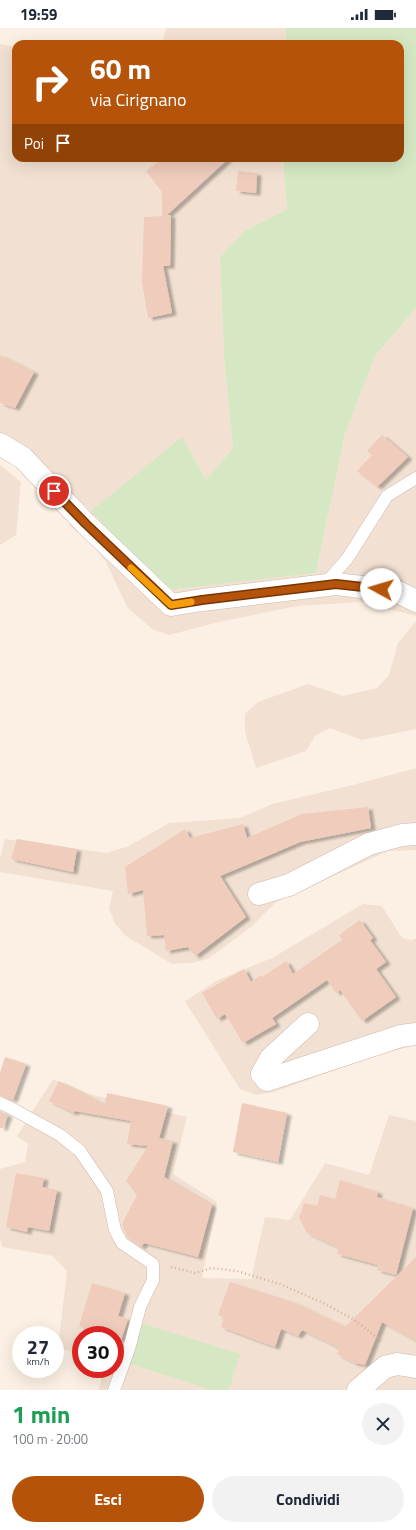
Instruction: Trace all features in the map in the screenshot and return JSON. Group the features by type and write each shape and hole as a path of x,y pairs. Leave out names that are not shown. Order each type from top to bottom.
{"street":[{"path":"0,444 23,458 86,524 171,605 336,584 396,591 416,601"},
{"path":"259,894 289,885 369,844 402,835 416,834"},
{"path":"308,1024 271,1058 262,1074 267,1080 401,1036 416,1034"},
{"path":"358,1390 385,1367 406,1365"}],"lane":[{"path":"324,586 347,559 387,496 416,478"},
{"path":"0,1103 60,1135 80,1151 108,1191 115,1230 122,1243 153,1264 154,1280 140,1307 129,1348 114,1390"}],"path":[{"path":"153,1264 195,1273 212,1268 237,1271 280,1284 323,1303 353,1319 385,1344 406,1365"}],"shaded area":[{"path":"166,28 286,28 286,40 163,40"},
{"path":"0,44 12,46 12,162 283,162 287,209 245,231 220,257 224,356 233,448 206,480 182,437 258,579 316,573 345,434 375,356 416,308 416,616 362,602 297,606 219,622 169,635 152,629 127,607 106,562 95,548 69,525 91,511 26,453 0,435"},
{"path":"0,465 21,482 16,535 0,545"},
{"path":"416,621 416,729 362,740 330,728 315,736 306,751 256,768 245,732 245,714 258,702 308,684 343,696 377,688 389,675 398,643"},
{"path":"416,768 416,850 388,851 276,902 251,927 208,959 191,963 172,964 126,936 115,924 109,908 113,891 0,872 0,859 5,839 107,853 129,846 169,823 240,818 272,804 349,786"},
{"path":"363,904 382,906 402,938 412,940 416,938 416,1045 378,1055 274,1092 256,1095 240,1089 185,1001 218,980 272,958"},
{"path":"53,1079 93,1095 187,1117 173,1174 217,1202 202,1278 251,1279 265,1217 290,1220 325,1163 369,1175 389,1115 416,1121 416,1390 99,1390 101,1378 124,1378 124,1326 72,1326 72,1352 64,1350 64,1326 61,1326 67,1271 53,1256 2,1247 0,1238 0,1169 25,1162 28,1144 17,1136"}],"green space":[{"path":"286,28 416,28 416,308 375,356 345,434 316,573 165,590 91,511 182,437 206,480 233,448 224,356 220,257 245,231 287,209 283,162 404,162 404,40 286,40"},
{"path":"141,1323 240,1354 229,1390 212,1390 128,1363"}],"building":[{"path":"158,162 225,162 167,215 171,215 170,266 163,266 172,313 148,318 142,282 144,217 162,216 162,192 146,171"},
{"path":"238,171 257,173 256,193 236,191"},
{"path":"0,355 34,372 15,408 0,403"},
{"path":"382,435 408,457 377,487 357,471 372,455 367,451"},
{"path":"368,807 371,828 300,842 220,876 246,917 195,956 188,947 166,951 164,935 147,936 143,890 128,894 125,867 185,829 190,838 243,824 247,838 302,814"},
{"path":"17,839 77,849 73,872 11,859"},
{"path":"360,920 373,938 370,940 386,962 376,969 396,997 362,1021 340,990 336,993 327,980 272,1018 276,1024 243,1043 225,1014 217,1019 202,993 244,969 251,982 261,975 262,977 286,961 293,974 342,940 339,935"},
{"path":"5,1057 26,1064 13,1100 0,1096 0,1073"},
{"path":"59,1081 105,1105 107,1093 168,1106 159,1138 173,1141 164,1177 212,1205 198,1257 144,1243 141,1247 127,1237 122,1224 137,1195 126,1181 148,1146 127,1144 131,1121 75,1111 73,1113 49,1101"},
{"path":"242,1103 287,1113 278,1162 233,1152"},
{"path":"0,1111 8,1115 3,1128 0,1128"},
{"path":"16,1173 44,1178 42,1187 57,1190 49,1231 28,1227 27,1232 6,1227"},
{"path":"340,1180 378,1192 377,1197 413,1208 396,1275 377,1270 378,1265 337,1254 339,1248 307,1233 299,1218 304,1203 317,1206 320,1195 335,1199"},
{"path":"416,1257 416,1341 382,1322 365,1365 354,1363 337,1354 339,1348 302,1330 298,1336 281,1329 275,1347 221,1327 224,1317 218,1315 230,1282 295,1303 345,1327"},
{"path":"92,1283 125,1293 118,1316 128,1319 124,1331 124,1326 79,1326"}],"slow traffic":[{"path":"131,568 171,605 191,602"}],"route":[{"path":"54,491 147,584 171,605 336,584 381,589"}]}
